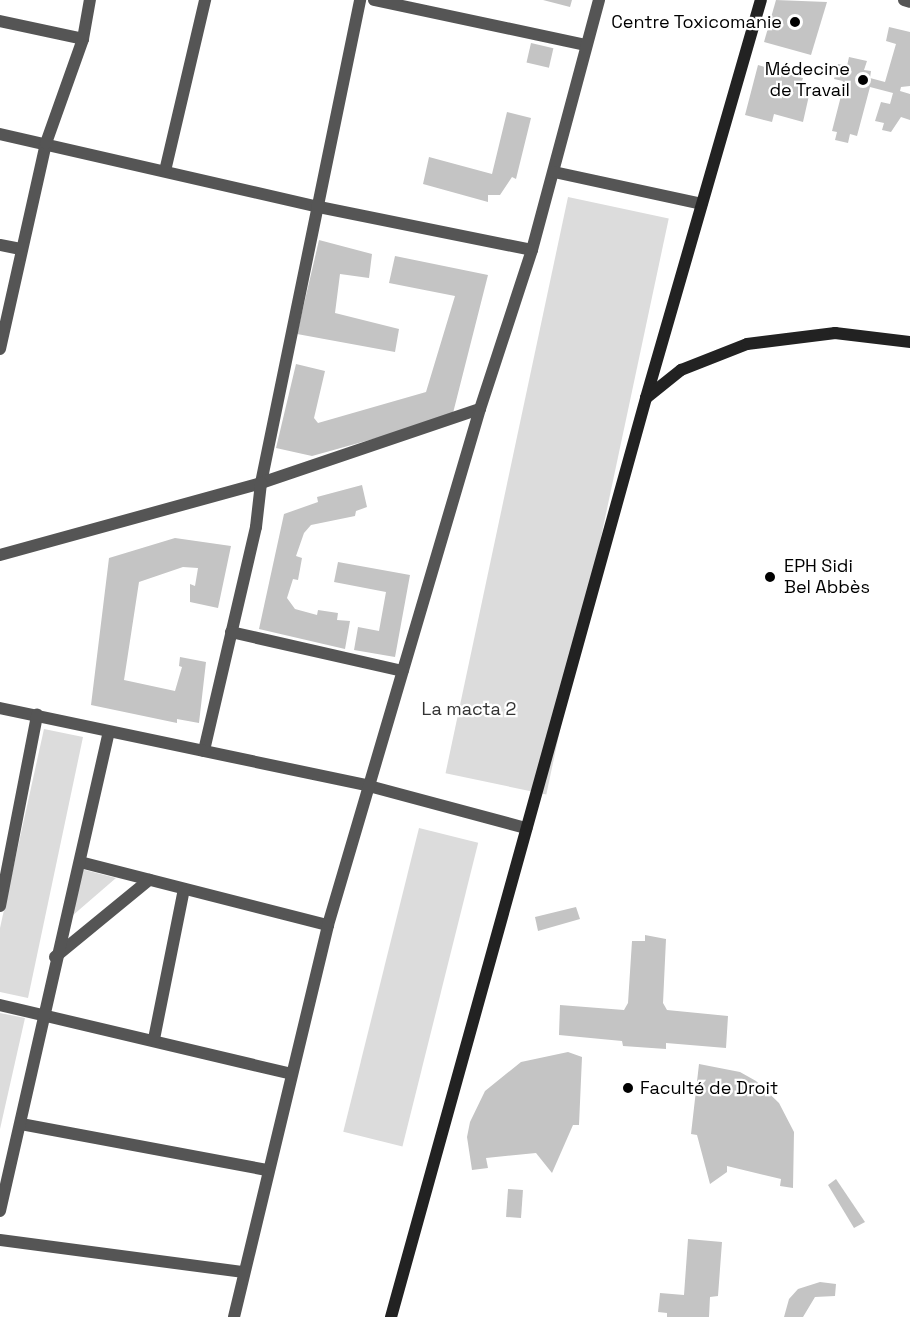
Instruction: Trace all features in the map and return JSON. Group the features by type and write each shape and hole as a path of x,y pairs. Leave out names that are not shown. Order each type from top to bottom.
{"main road":[{"path":"391,1317 646,398 761,0"},
{"path":"646,398 688,366 747,344 835,333 910,342"}],"street":[{"path":"0,349 46,143 83,39 90,0"},
{"path":"165,171 205,0"},
{"path":"204,751 256,527 261,483 360,0"},
{"path":"374,0 586,45"},
{"path":"234,1317 267,1170 328,925 480,410 532,250 599,0"},
{"path":"904,0 910,2"},
{"path":"0,21 83,39"},
{"path":"0,134 319,207 532,250"},
{"path":"554,172 702,204"},
{"path":"0,245 21,249"},
{"path":"0,555 261,483 480,410"},
{"path":"231,632 403,671"},
{"path":"0,708 369,786 526,828"},
{"path":"0,906 37,715"},
{"path":"0,1211 21,1124 55,957 80,862 109,732"},
{"path":"80,862 328,925"},
{"path":"55,957 148,880"},
{"path":"154,1039 184,889"},
{"path":"0,1005 42,1017 154,1039 291,1074"},
{"path":"21,1124 267,1170"},
{"path":"0,1240 244,1272"}],"green space":[{"name":"La macta 2","path":"568,197 669,218 546,795 446,773"},
{"path":"44,729 83,737 28,998 0,992 0,928"},
{"path":"419,828 478,843 402,1146 343,1132"},
{"path":"81,869 116,878 72,916"},
{"path":"0,1013 25,1018 0,1129"}],"building":[{"path":"543,0 572,0 570,7"},
{"name":"Centre Toxicomanie","path":"776,0 827,2 811,55 764,42"},
{"path":"889,27 910,32 910,86 901,87 900,91 910,94 910,120 901,117 891,132 882,130 884,123 875,121 881,102 890,104 893,93 870,87 857,136 850,134 848,143 835,140 837,132 832,131 841,96 849,98 849,95 840,93 843,81 834,79 838,64 847,66 849,57 867,61 864,70 871,71 870,78 885,82 896,44 886,41"},
{"path":"531,43 553,48 549,68 527,62"},
{"path":"758,65 803,78 800,88 810,91 803,122 774,114 772,122 745,115"},
{"path":"507,112 531,118 516,179 512,177 500,195 488,195 488,202 423,184 429,157 492,174"},
{"path":"319,240 372,254 369,278 340,274 335,313 399,329 395,352 297,334"},
{"path":"395,256 488,275 452,417 312,456 276,448 296,364 325,371 314,418 318,423 426,392 455,296 389,283"},
{"path":"362,485 367,507 356,511 355,516 311,525 304,533 296,556 302,558 298,580 293,579 287,598 295,609 317,615 318,610 338,613 337,620 350,621 345,649 259,629 284,514 318,502 317,497"},
{"path":"175,538 231,546 218,608 190,602 190,584 195,586 198,568 183,567 139,582 124,680 175,691 182,667 179,666 180,657 206,662 199,723 177,719 177,723 91,705 109,558"},
{"path":"338,562 410,575 395,657 354,650 358,627 379,631 386,592 334,582"},
{"path":"576,907 580,919 538,931 535,917"},
{"path":"645,935 666,939 663,1003 667,1010 728,1016 726,1048 666,1043 666,1049 623,1046 622,1041 559,1035 560,1005 624,1010 628,1003 632,941 645,941"},
{"path":"568,1052 582,1057 579,1125 573,1125 552,1173 536,1153 486,1158 488,1168 472,1170 467,1137 470,1122 485,1091 521,1062"},
{"path":"699,1064 740,1072 756,1081 779,1103 794,1132 793,1188 780,1186 781,1179 727,1166 727,1172 710,1184 697,1135 691,1134"},
{"path":"836,1179 865,1222 854,1228 828,1185"},
{"path":"508,1189 523,1190 521,1218 506,1217"},
{"path":"688,1239 722,1242 718,1296 710,1297 709,1317 667,1317 667,1313 658,1312 660,1293 684,1295"},
{"path":"820,1282 836,1284 835,1296 815,1297 803,1317 784,1317 789,1299 798,1289"}],"place":[{"name":"Centre Toxicomanie","path":"795,22"},
{"name":"Médecine de Travail","path":"863,80"},
{"name":"EPH Sidi Bel Abbès","path":"770,577"},
{"name":"Faculté de Droit","path":"628,1088"}]}
